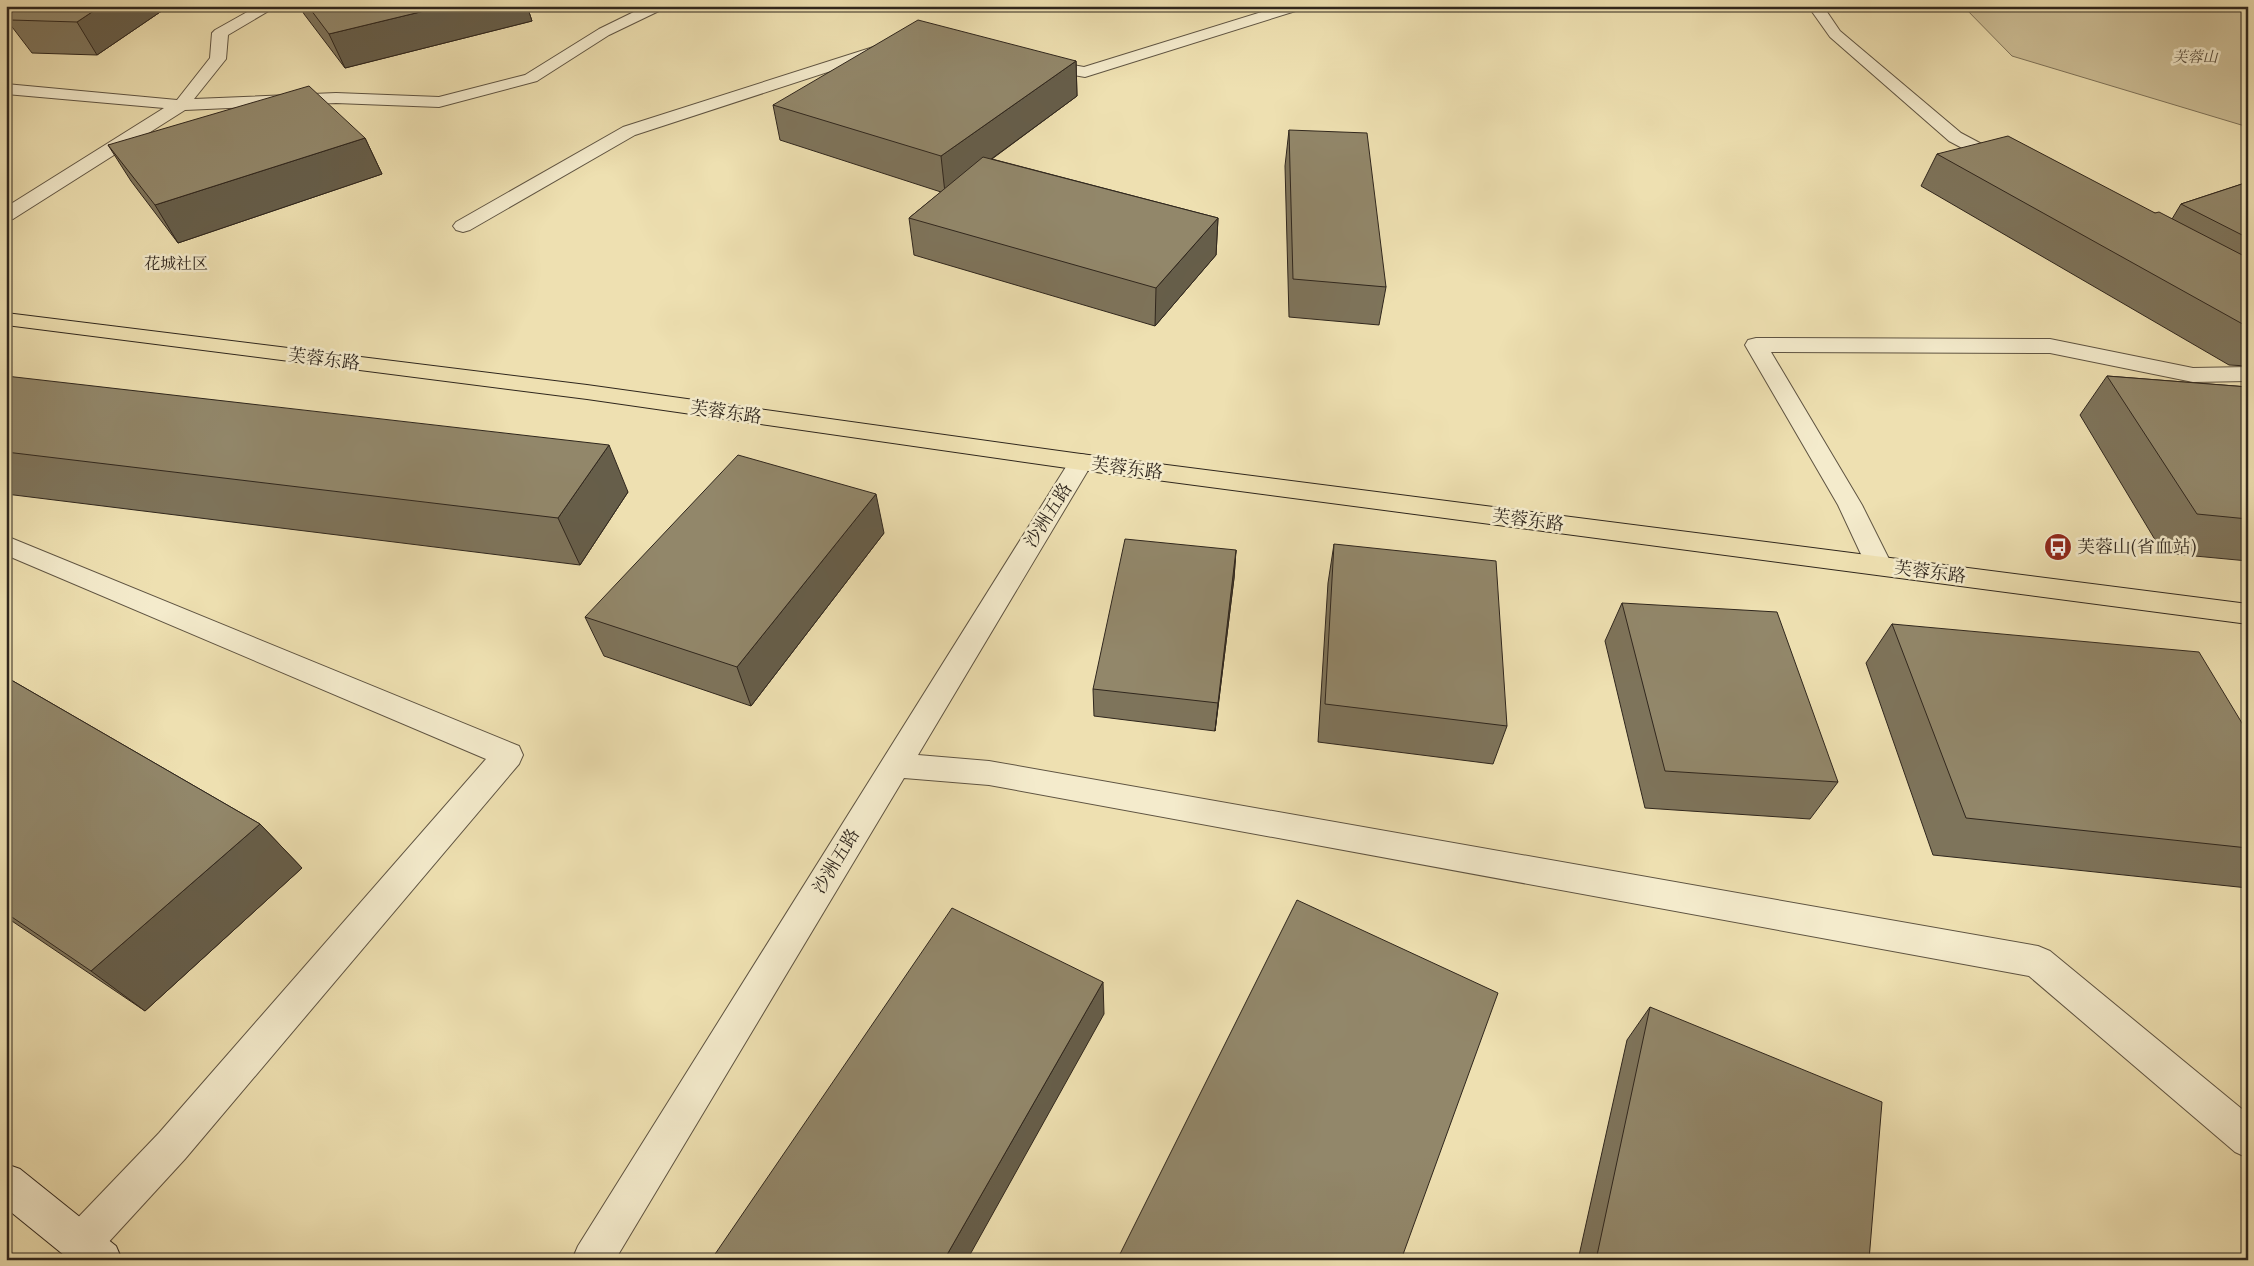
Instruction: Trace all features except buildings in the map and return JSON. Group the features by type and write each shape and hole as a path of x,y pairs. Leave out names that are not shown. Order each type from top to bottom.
{"main road":[{"name":"芙蓉东路","path":"6,318 587,392 1081,462 2248,614"}],"street":[{"path":"6,215 181,105 218,60 220,33 270,6"},
{"path":"6,89 181,105 336,98 439,102 531,78 604,32 658,6"},
{"path":"1028,62 1085,72 1298,6"},
{"path":"1815,6 1835,34 1955,137 2016,170"},
{"path":"464,226 629,132 903,42"},
{"path":"1879,566 1850,506 1756,345 2050,346 2193,375 2248,374"},
{"name":"沙洲五路","path":"592,1260 1081,462"},
{"path":"6,545 508,755 172,1146 92,1251 6,1184"},
{"path":"895,765 989,774 2038,962 2248,1139"}],"green space":[{"name":"芙蓉山","path":"1963,6 2248,6 2248,127 2012,56"}],"place":[{"name":"芙蓉山(省血站)","path":"2058,547"}],"district":[{"name":"花城社区","path":"176,263"}]}
